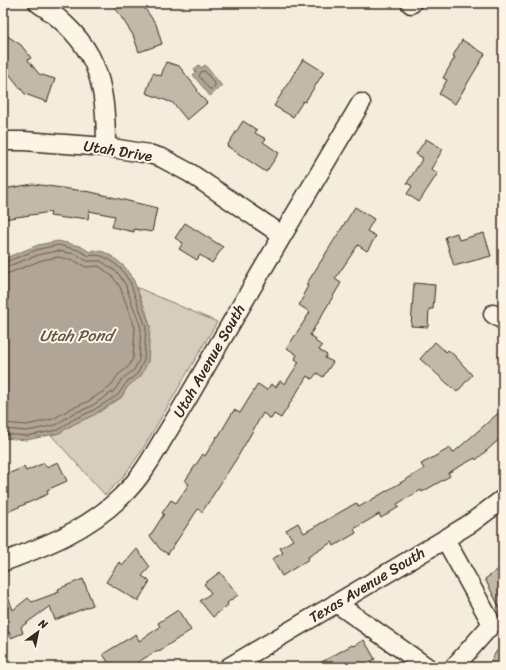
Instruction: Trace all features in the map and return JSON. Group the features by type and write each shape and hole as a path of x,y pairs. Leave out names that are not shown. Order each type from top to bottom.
{"street":[{"path":"38,3 54,13 70,28 82,42 94,63 103,90 106,147"},
{"name":"Utah Avenue South","path":"3,562 46,546 78,530 106,510 132,485 145,469 174,423 282,235 361,103"},
{"name":"Utah Drive","path":"3,141 37,141 106,147 149,154 177,166 204,182 282,235"},
{"name":"Texas Avenue South","path":"229,667 445,539 471,523 503,500"},
{"path":"445,539 492,624 454,667"},
{"path":"336,603 427,667"}],"shaded area":[{"path":"136,287 217,322 141,452 123,477 105,495 51,435 59,433 94,415 121,398 128,386 141,376 150,327 146,311"}],"water":[{"path":"199,65 201,68 205,65 222,86 210,96 193,75 196,72 194,69"},
{"name":"Utah Pond","path":"58,241 80,246 90,252 94,250 104,252 125,267 134,281 150,326 148,362 141,376 128,386 121,397 94,415 59,433 27,440 3,438 3,259 38,245"}],"building":[{"path":"112,3 141,3 156,24 162,44 139,52 133,35"},
{"path":"3,33 21,45 31,58 28,60 39,74 55,79 47,102 25,94 3,66"},
{"path":"462,40 485,54 455,104 439,94 447,80 443,78 455,57 453,56"},
{"path":"303,59 324,72 305,102 303,101 293,117 274,106"},
{"path":"166,62 179,66 207,103 187,120 173,103 146,93 153,73 161,76"},
{"path":"243,121 257,130 255,133 266,139 263,142 279,153 266,172 227,146"},
{"path":"426,139 443,149 431,169 438,173 419,202 407,194 412,186 407,183 423,158 416,154"},
{"path":"33,184 91,192 157,208 152,232 134,229 134,232 112,227 115,216 89,211 88,219 72,217 72,219 50,216 51,212 3,219 3,189"},
{"path":"355,207 374,219 367,231 376,236 367,251 358,245 335,279 341,283 310,335 322,346 319,350 327,355 325,358 333,362 323,377 317,373 312,379 307,376 281,418 274,414 271,419 263,413 237,458 202,512 198,509 168,554 160,549 150,536 164,514 162,513 171,500 176,503 189,484 185,481 203,454 205,456 234,410 240,413 258,384 267,390 271,384 276,387 280,381 285,384 299,362 295,359 297,355 287,348 310,312 299,305 305,296 303,295 308,286 306,285"},
{"path":"185,223 223,247 212,263 200,255 197,260 179,249 183,243 175,238"},
{"path":"457,233 459,240 484,233 491,256 454,266 445,237"},
{"path":"414,283 435,285 433,309 429,309 428,327 411,326"},
{"path":"435,342 446,352 448,350 455,356 472,375 457,392 420,359"},
{"path":"503,409 503,436 476,460 475,458 448,473 450,476 397,504 399,507 381,518 379,514 354,529 356,533 334,546 332,542 282,576 272,559 283,553 280,548 293,540 286,530 298,523 304,533 356,503 359,507 424,469 421,464 450,448 453,453"},
{"path":"58,462 67,481 47,490 48,494 3,514 3,476 24,467 26,471 44,463 46,467"},
{"path":"137,549 150,567 142,576 150,581 138,601 106,582 119,562 123,565"},
{"path":"503,566 503,614 485,579"},
{"path":"220,572 238,595 227,603 228,605 213,617 200,601 211,593 204,584"},
{"path":"83,579 93,605 55,620 50,606 21,627 23,633 11,638 9,632 3,634 3,586 13,610 28,598 32,602 59,592 58,589"},
{"path":"178,610 191,630 159,651 158,650 130,667 111,667 103,654 136,634 139,641 160,627 158,623"},
{"path":"364,640 375,659 361,667 313,667 352,645 353,646"},
{"path":"503,641 503,667 487,667"}]}
